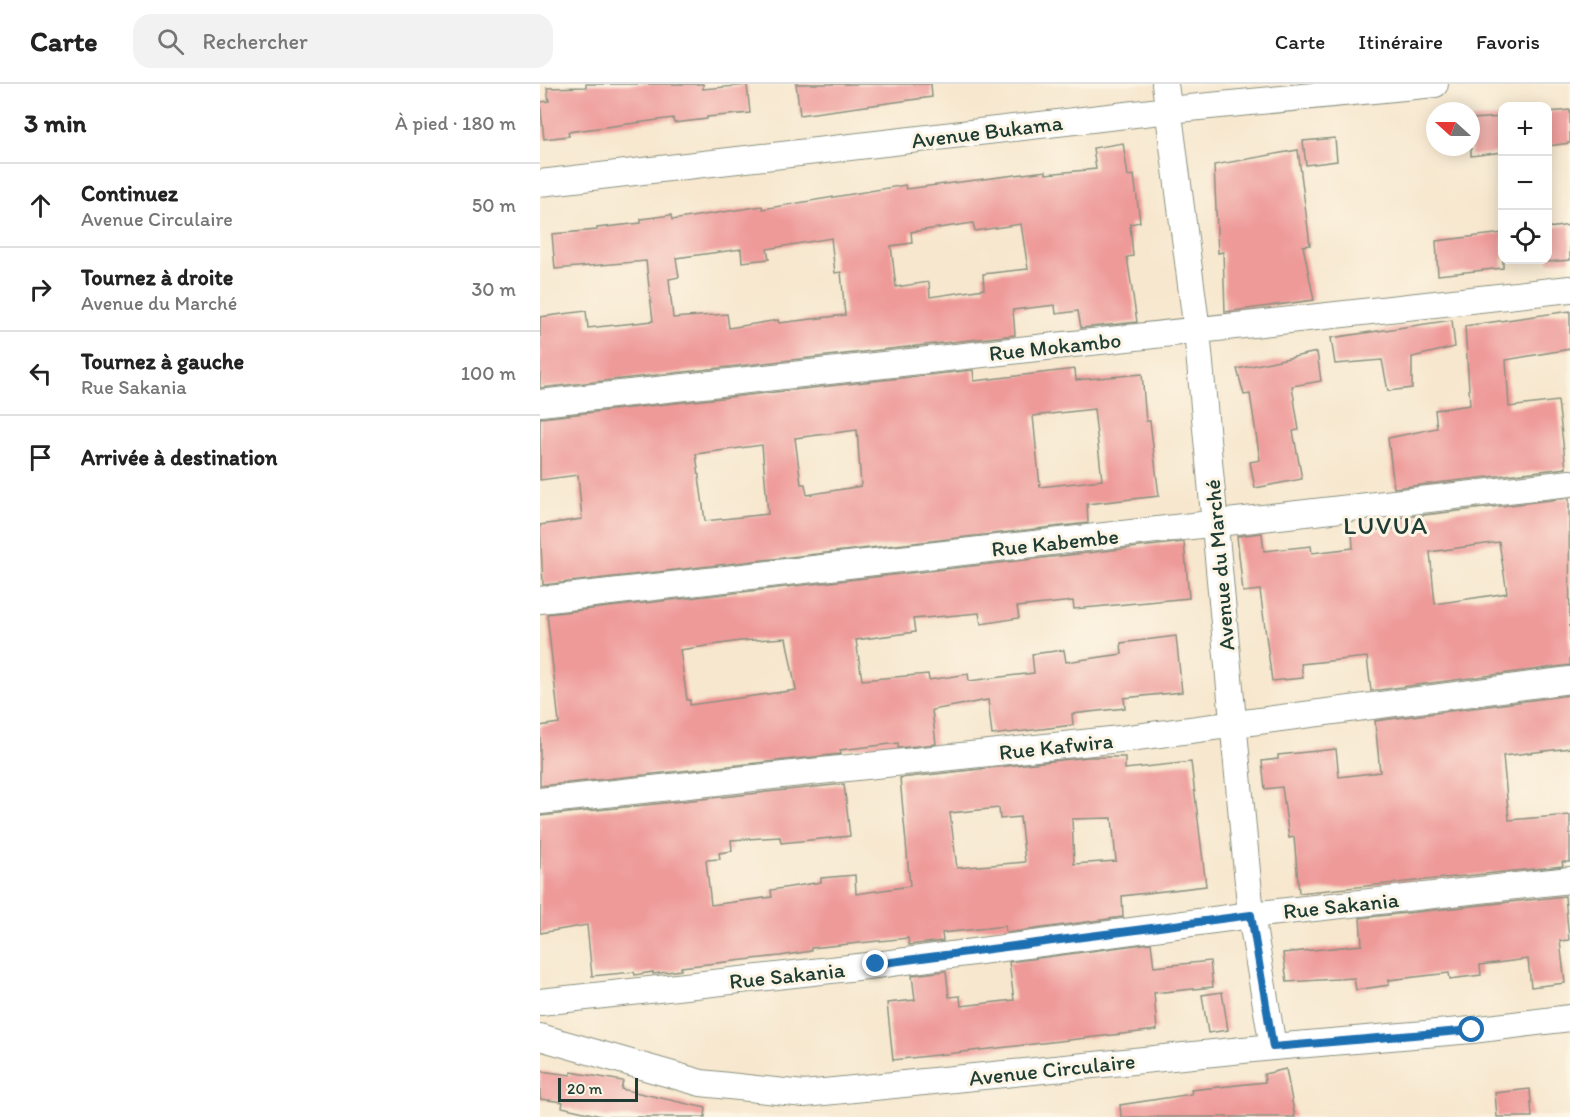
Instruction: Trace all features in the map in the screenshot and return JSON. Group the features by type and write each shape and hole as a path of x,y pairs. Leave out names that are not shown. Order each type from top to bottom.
{"street":[{"name":"Avenue du Marché","path":"1166,84 1197,331 1251,915 1273,1047"},
{"name":"Avenue Bukama","path":"540,183 1169,110 1435,84"},
{"name":"Rue Mokambo","path":"540,403 1570,289"},
{"name":"Rue Kabembe","path":"540,600 1570,483"},
{"name":"Rue Kafwira","path":"540,801 1234,724 1570,680"},
{"name":"Rue Sakania","path":"540,1002 876,964 1251,915 1570,880"},
{"name":"Avenue Circulaire","path":"540,1037 701,1083 804,1094 1273,1047 1419,1036 1570,1018"}],"building":[{"path":"586,84 703,84 703,89 747,85 750,113 674,123 673,118 568,132 569,136 544,139 540,102 549,101 547,88 586,87"},
{"path":"796,84 931,84 932,97 800,115"},
{"path":"1570,110 1570,143 1552,145 1552,112"},
{"path":"1498,117 1498,153 1480,155 1480,118"},
{"path":"1335,138 1337,161 1306,165 1303,141"},
{"path":"1123,143 1128,176 1134,175 1140,222 1130,224 1133,256 1127,257 1137,322 1081,328 1078,311 1056,314 1055,305 1013,310 1015,335 540,388 540,317 586,311 588,328 653,321 646,261 555,269 552,234 641,223 641,219 671,215 672,220 762,206 763,209 905,185 906,189 1046,171 1046,174 1096,169 1093,148","holes":["973,223 975,231 1021,224 1028,269 983,274 984,289 930,297 929,282 896,287 891,246 912,243 911,232","831,238 835,273 841,272 845,315 779,323 778,320 729,328 727,314 673,318 669,279 679,277 676,258 741,249 742,262 769,259 767,249"]},
{"path":"1298,150 1310,245 1303,246 1314,300 1225,312 1223,252 1218,253 1214,165"},
{"path":"1570,225 1570,260 1552,262 1552,227"},
{"path":"1498,234 1498,264 1503,264 1503,268 1438,275 1436,241"},
{"path":"1570,311 1570,349 1506,360 1509,407 1558,401 1566,468 1394,488 1388,438 1437,428 1435,410 1470,405 1465,326"},
{"path":"1452,320 1455,347 1412,357 1412,388 1388,391 1382,360 1335,364 1331,338"},
{"path":"1317,352 1321,381 1292,386 1299,430 1293,431 1302,479 1255,488 1250,462 1260,460 1250,394 1244,395 1237,369"},
{"path":"1075,369 1076,380 1142,374 1146,421 1150,421 1159,496 1087,504 1088,523 543,585 540,525 582,519 578,475 540,480 540,418 973,370 974,381","holes":["1094,409 1102,480 1040,487 1033,416","857,430 861,486 807,495 805,484 801,484 795,438","762,445 768,514 705,521 696,454"]},
{"path":"1569,498 1570,665 1371,691 1367,657 1301,664 1303,678 1272,681 1260,590 1243,592 1237,536 1262,533 1264,551 1311,546 1312,553 1353,548 1352,532 1399,528 1398,518","holes":["1499,542 1507,593 1435,604 1430,552"]},
{"path":"1184,542 1189,598 1074,609 1073,601 1017,607 1019,618 981,624 979,613 913,619 915,632 856,640 862,680 928,674 929,680 968,674 969,681 1034,673 1032,654 1064,650 1066,662 1122,654 1121,643 1176,636 1182,692 1124,698 1125,708 1072,714 1073,725 992,735 988,700 932,710 936,744 898,748 898,743 840,750 841,754 540,786 540,726 559,723 547,614","holes":["786,638 796,690 690,705 690,700 687,700 680,650 740,641"]},
{"path":"1570,695 1570,748 1503,756 1509,820 1570,815 1570,862 1562,862 1563,866 1299,893 1294,837 1289,838 1282,787 1265,789 1262,761 1278,759 1278,755 1336,749 1339,777 1380,772 1375,721"},
{"path":"1088,757 1125,757 1125,769 1191,762 1206,886 1122,896 1123,917 1006,933 1005,926 942,933 943,941 909,945 908,938 811,948 811,951 681,967 681,970 653,974 653,972 635,975 634,972 592,976 587,925 540,933 540,816 844,784 850,836 781,843 780,837 731,840 732,851 719,853 720,859 706,860 711,905 772,897 771,890 821,882 821,878 855,875 856,894 910,886 900,778","holes":["999,808 1000,819 1020,817 1025,862 957,868 950,813","1112,818 1116,861 1074,864 1072,819"]},
{"path":"1565,896 1569,940 1560,941 1565,983 1531,987 1528,959 1480,965 1481,975 1450,979 1449,973 1389,980 1389,985 1356,990 1354,978 1287,982 1283,953 1362,945 1360,918"},
{"path":"1151,943 1154,967 1210,961 1213,987 1154,993 1157,1030 893,1060 887,1003 915,1000 912,975 946,971 949,997 960,996 961,1006 1014,1000 1009,962"},
{"path":"1222,992 1228,1030 1208,1033 1202,995"},
{"path":"1286,1069 1295,1117 1121,1117 1120,1105 1192,1094 1191,1090 1265,1082 1264,1074"},
{"path":"540,1071 571,1075 571,1072 623,1081 621,1089 706,1108 705,1117 605,1117 562,1107 563,1102 540,1099"},
{"path":"1530,1089 1532,1117 1497,1117 1495,1093"}],"district":[{"name":"LUVUA","path":"1386,525"}],"route":[{"path":"876,964 1251,915 1273,1047 1472,1030"}]}
